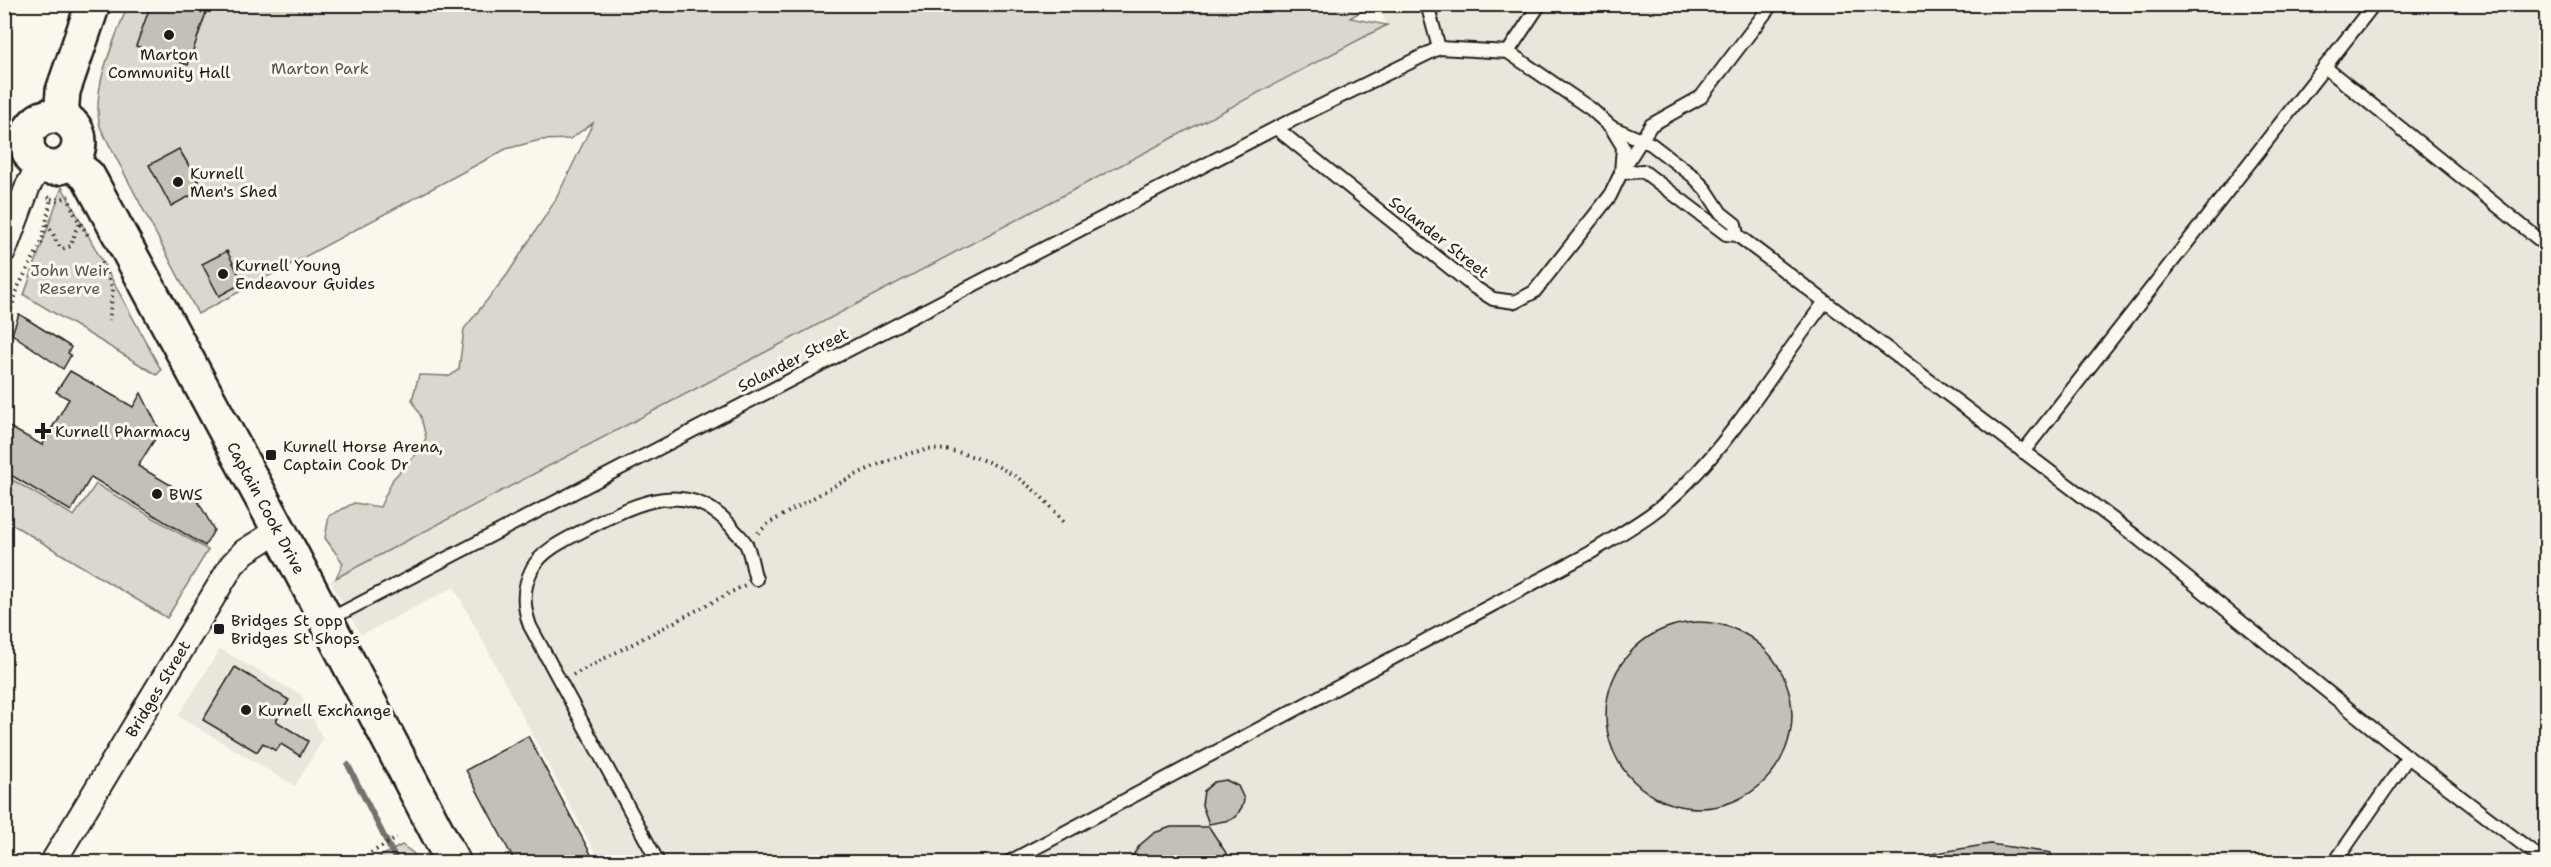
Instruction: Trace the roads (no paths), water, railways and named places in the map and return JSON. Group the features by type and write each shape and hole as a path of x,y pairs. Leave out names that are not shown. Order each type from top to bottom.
{"main road":[{"path":"61,117 63,91 93,4"},
{"path":"61,117 69,121 79,137 76,155 59,177 29,150 30,132 42,118 61,117"},
{"name":"Captain Cook Drive","path":"59,177 279,530 453,862"}],"street":[{"path":"4,250 59,177"},
{"name":"Bridges Street","path":"54,862 232,566 244,552 279,530"}],"lane":[{"path":"1427,4 1439,48"},
{"path":"1508,52 1540,4"},
{"path":"1621,173 1651,125 1701,97 1772,4"},
{"path":"2023,452 2374,4"},
{"name":"Solander Street","path":"325,621 1276,128 1439,48 1508,52 1591,110 1611,127 1623,147 1621,173 1610,196 1534,292 1515,302 1493,299 1474,287 1276,128"},
{"path":"2326,68 2547,245"},
{"path":"1611,127 1652,144 1706,190 1721,213 1735,224 1737,235"},
{"path":"1621,173 1643,171 1726,234 1737,235 2134,536 2408,757 2546,862"},
{"path":"1009,862 1590,553 1660,508 1686,485 1713,454 1824,303"},
{"path":"658,862 530,626 524,609 524,587 532,567 546,553 606,519 646,501 672,497 694,501 718,512 746,544 756,579"},
{"path":"2335,862 2408,757"}],"waterway":[{"path":"348,765 397,862"}],"place":[{"name":"Marton Community Hall","path":"169,35"},
{"name":"Kurnell Men's Shed","path":"178,182"},
{"name":"Kurnell Young Endeavour Guides","path":"223,274"},
{"name":"Kurnell Pharmacy","path":"43,431"},
{"name":"Kurnell Horse Arena, Captain Cook Dr","path":"271,455"},
{"name":"BWS","path":"157,494"},
{"name":"Bridges St opp Bridges St Shops","path":"219,629"},
{"name":"Kurnell Exchange","path":"246,710"}],"park label":[{"name":"Marton Park","path":"320,68"},
{"name":"John Weir Reserve","path":"70,279"}]}
